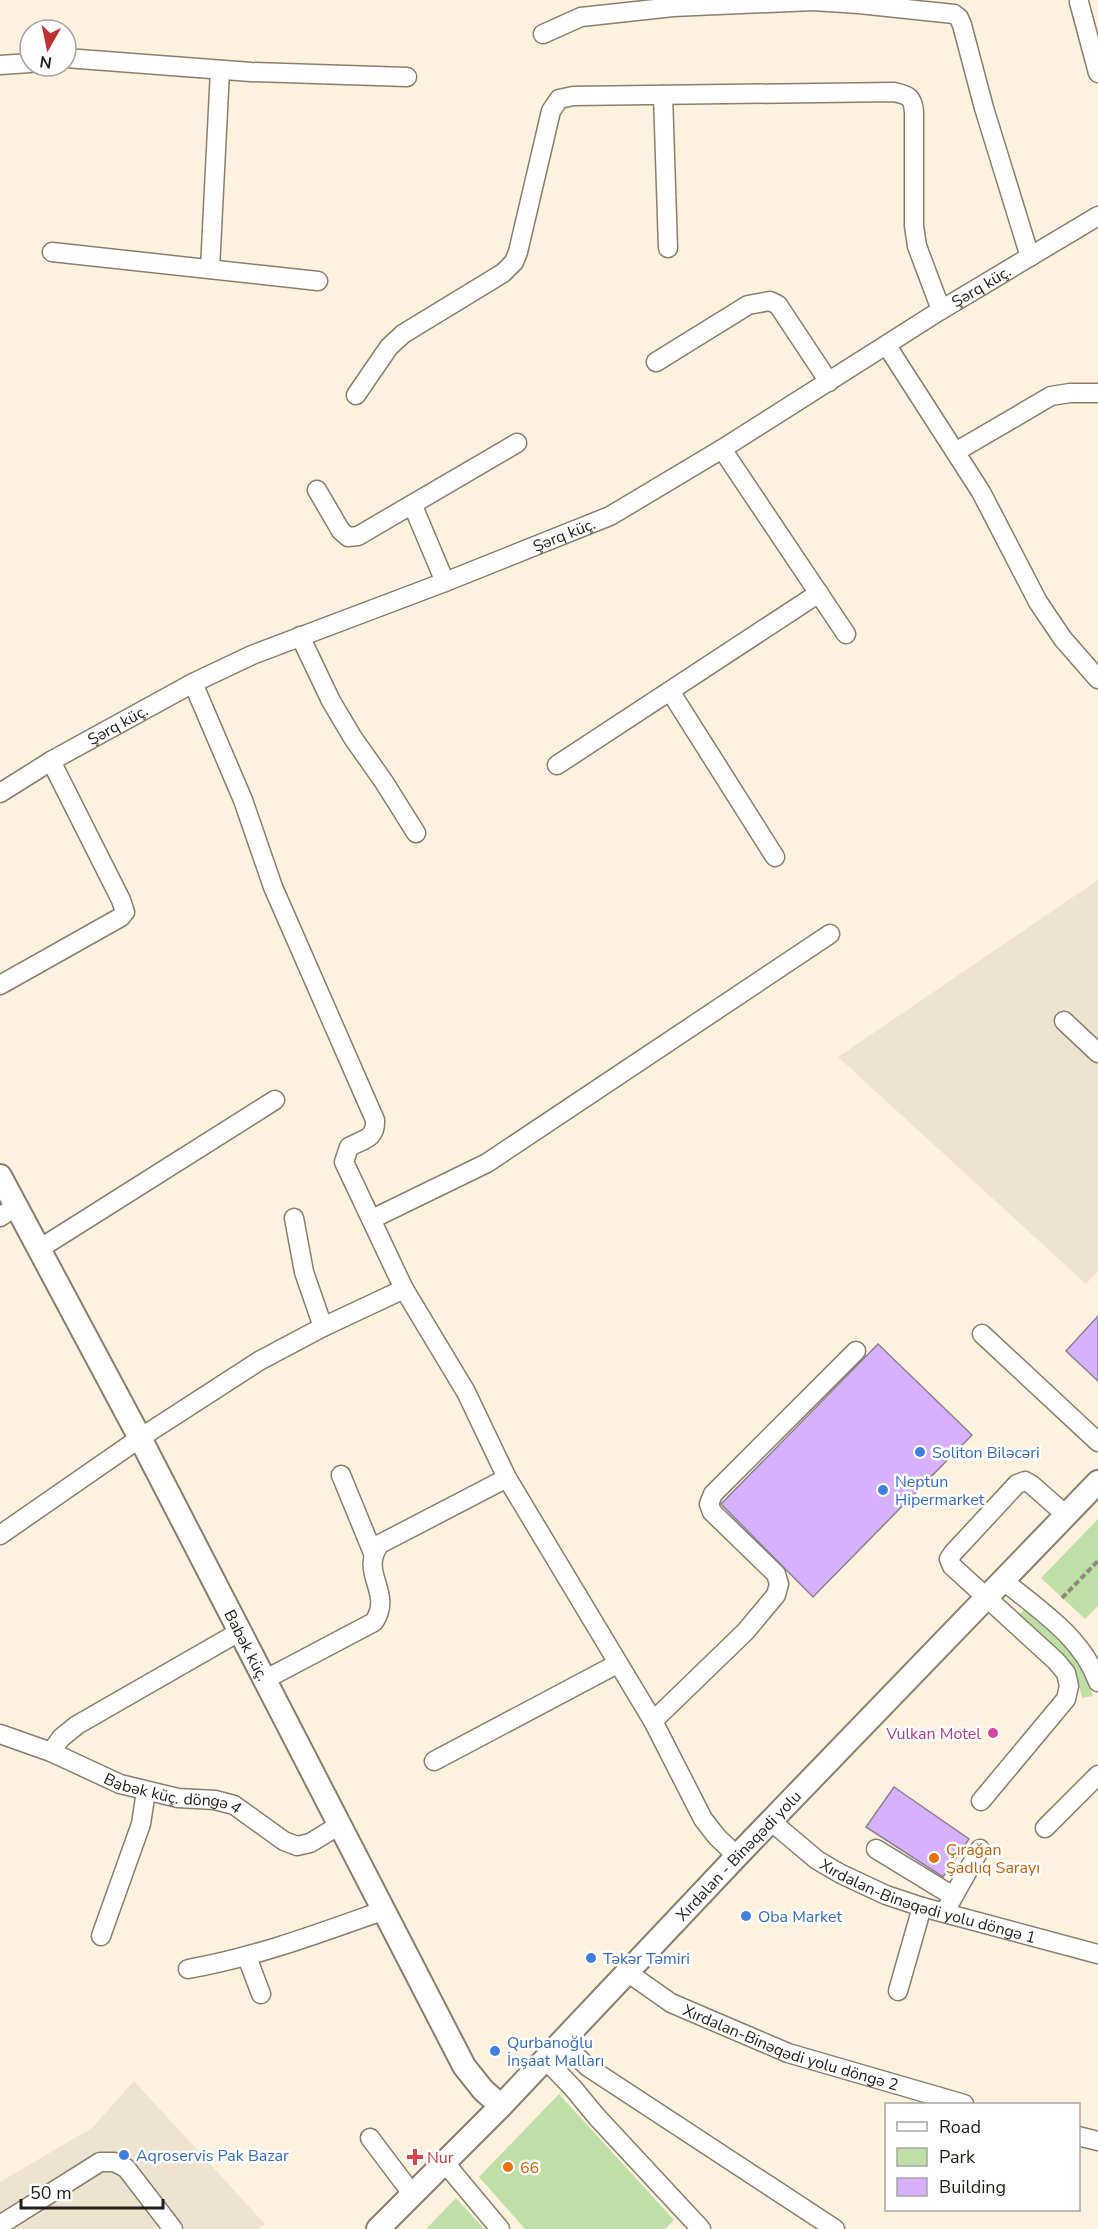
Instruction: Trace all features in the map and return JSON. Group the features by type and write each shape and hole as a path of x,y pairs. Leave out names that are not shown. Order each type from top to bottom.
{"main road":[{"name":"Babək küç.","path":"0,1176 8,1212 39,1249 140,1438 382,1911 464,2066 483,2090 501,2106"},
{"name":"Xırdalan - Binəqədi yolu","path":"378,2229 501,2106 737,1856 1098,1482"}],"street":[{"path":"543,34 581,17 673,7 813,1 954,14 962,25 984,108 1029,256"},
{"path":"1078,2 1098,73"},
{"path":"78,59 220,70 407,77"},
{"path":"0,65 18,64"},
{"path":"210,269 220,70"},
{"path":"356,394 389,347 403,334 503,273 514,262 551,111 559,99 573,96 894,92 907,95 913,102 914,112 914,226 917,246 941,310"},
{"path":"663,95 668,248"},
{"name":"Şərq küç.","path":"0,792 51,761 193,683 252,655 445,582 610,516 722,449 941,310 1098,216"},
{"path":"52,252 318,281"},
{"path":"656,362 748,305 770,301 778,305 829,382"},
{"path":"887,346 957,451 997,520 1038,602 1063,639 1098,679"},
{"path":"957,451 1051,396 1098,393"},
{"path":"317,490 341,531 348,537 358,536 517,443"},
{"path":"722,449 846,634"},
{"path":"412,506 445,582"},
{"path":"557,765 819,593"},
{"path":"300,636 331,701 416,833"},
{"path":"193,683 243,800 273,887 375,1120 375,1129 371,1136 349,1147 344,1162 404,1289 466,1392 507,1478 653,1721 703,1819 717,1837 737,1856"},
{"path":"670,691 776,857"},
{"path":"0,985 121,917 124,912 122,900 51,761"},
{"path":"372,1219 496,1158 830,934"},
{"path":"1064,1021 1098,1053"},
{"path":"39,1249 275,1100"},
{"path":"294,1218 304,1272 322,1327"},
{"path":"0,1535 140,1438 259,1361 322,1327 404,1289"},
{"path":"982,1334 1098,1442"},
{"path":"653,1721 746,1631 776,1595 779,1584 776,1574 712,1512 709,1504 713,1494 856,1351"},
{"path":"341,1475 373,1553"},
{"path":"264,1680 374,1622 379,1615 382,1602 371,1565 373,1553 380,1544 507,1478"},
{"path":"981,1801 1066,1699 1069,1686 1066,1673 1056,1660 952,1566 949,1559 1017,1484 1025,1481 1032,1485 1066,1515"},
{"path":"1004,1581 1060,1627 1096,1668"},
{"path":"51,1752 61,1738 77,1725 239,1632"},
{"path":"434,1761 617,1664"},
{"name":"Babək küç. döngə 4","path":"0,1734 51,1752 120,1784 178,1798 215,1800 234,1805 284,1841 297,1846 310,1843 339,1826"},
{"path":"1045,1828 1098,1775"},
{"path":"101,1936 141,1824 146,1791"},
{"name":"Xırdalan-Binəqədi yolu döngə 1","path":"772,1822 817,1860 886,1895 921,1907 1098,1954"},
{"path":"876,1849 953,1896"},
{"path":"944,1913 980,1849"},
{"path":"898,1991 921,1907"},
{"path":"188,1969 247,1957 382,1911"},
{"path":"247,1957 261,1994"},
{"name":"Xırdalan-Binəqədi yolu döngə 2","path":"627,1972 670,2003 788,2053 961,2103"},
{"path":"561,2042 588,2067 835,2229"},
{"path":"545,2059 701,2229"},
{"path":"1080,2136 1098,2141"},
{"path":"370,2138 413,2195"},
{"path":"0,2225 100,2162 114,2162 126,2168 173,2229"},
{"path":"445,2163 500,2229"}],"path":[{"path":"1062,1598 1098,1562"}],"shaded area":[{"path":"1098,880 1098,1271 1086,1284 838,1057"},
{"name":"Aqroservis Pak Bazar","path":"134,2081 265,2224 257,2229 0,2229 0,2182 92,2128"}],"green space":[{"path":"1098,1519 1098,1606 1085,1619 1041,1578"},
{"path":"1026,1608 1079,1658 1093,1696 1082,1698 1077,1677 1071,1666 1017,1617"},
{"path":"559,2094 674,2220 665,2229 525,2229 479,2177"},
{"path":"456,2198 484,2229 426,2229"}],"building":[{"path":"1098,1316 1098,1381 1066,1351"},
{"path":"878,1344 972,1435 813,1597 721,1504"},
{"path":"894,1787 969,1839 943,1877 866,1827"}],"place":[{"name":"Soliton Biləcəri","path":"920,1452"},
{"name":"Neptun Hipermarket","path":"883,1490"},
{"name":"Vulkan Motel","path":"993,1733"},
{"name":"Çırağan Şadlıq Sarayı","path":"934,1858"},
{"name":"Oba Market","path":"746,1916"},
{"name":"Təkər Təmiri","path":"591,1958"},
{"name":"Qurbanoğlu İnşaat Malları","path":"495,2051"},
{"name":"Aqroservis Pak Bazar","path":"124,2155"},
{"name":"Nur","path":"415,2157"},
{"name":"66","path":"508,2167"}]}
